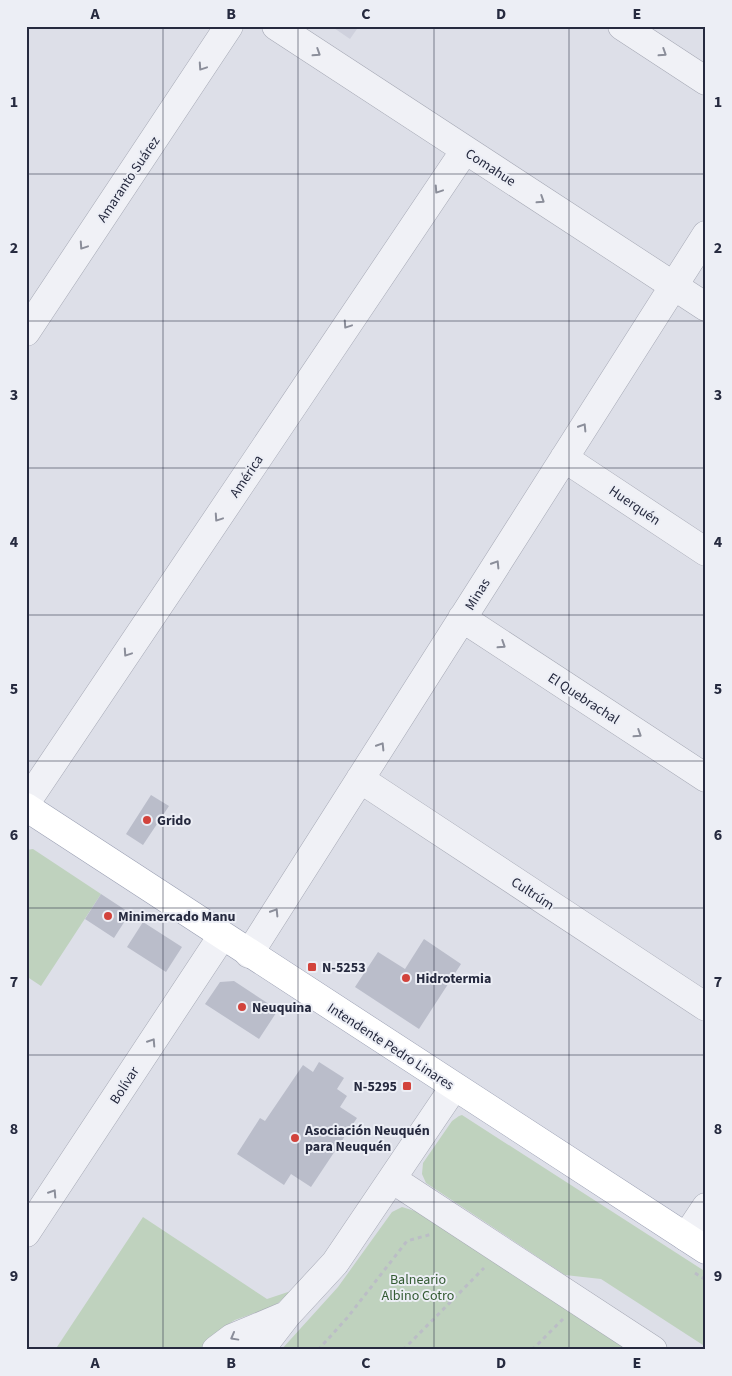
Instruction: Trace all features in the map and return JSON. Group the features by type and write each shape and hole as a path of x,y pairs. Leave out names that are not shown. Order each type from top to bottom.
{"main road":[{"name":"Intendente Pedro Linares","path":"26,807 696,1244"}],"street":[{"name":"Amaranto Suárez","path":"26,332 229,26"},
{"name":"Comahue","path":"276,26 706,307"},
{"path":"622,26 706,81"},
{"name":"América","path":"26,803 465,150"},
{"name":"Minas","path":"249,954 706,235"},
{"name":"Huerquén","path":"564,458 706,552"},
{"name":"El Quebrachal","path":"462,618 706,778"},
{"name":"Cultrúm","path":"360,779 706,1006"},
{"name":"Bolívar","path":"26,1233 222,936"},
{"path":"260,1350 287,1315 335,1262 454,1087"},
{"path":"392,1180 653,1350"},
{"path":"696,1244 706,1207"},
{"path":"216,1350 232,1338 287,1315"}],"path":[{"path":"318,1350 348,1318 407,1241 437,1233"},
{"path":"403,1350 486,1265"},
{"path":"532,1350 566,1316"}],"shaded area":[{"path":"331,26 359,26 350,39"}],"green space":[{"path":"33,849 101,894 41,986 26,976 26,850"},
{"path":"462,1115 706,1272 706,1347 601,1279 565,1275 426,1183 422,1174 423,1163 452,1121"},
{"name":"Balneario Albino Cotro","path":"402,1207 418,1212 630,1350 281,1350 338,1287 392,1212"},
{"path":"143,1217 267,1299 291,1291 271,1307 235,1320 224,1327 201,1350 55,1350"}],"building":[{"name":"Grido","path":"151,795 169,806 143,845 126,834"},
{"name":"Minimercado Manu","path":"101,894 130,913 114,938 85,919"},
{"path":"143,922 182,947 166,972 127,947"},
{"name":"Hidrotermia","path":"424,939 461,964 419,1029 355,987 378,952 405,969"},
{"name":"Neuquina","path":"234,981 278,1010 259,1039 205,1004 220,982"},
{"name":"Asociación Neuquén para Neuquén","path":"319,1062 344,1078 337,1089 347,1096 340,1107 357,1118 311,1187 291,1174 284,1185 237,1154 260,1118 265,1121 303,1065 313,1072"}],"place":[{"name":"Grido","path":"147,820"},
{"name":"Minimercado Manu","path":"108,916"},
{"name":"N-5253","path":"312,967"},
{"name":"Hidrotermia","path":"406,978"},
{"name":"Neuquina","path":"242,1007"},
{"name":"N-5295","path":"407,1086"},
{"name":"Asociación Neuquén para Neuquén","path":"295,1138"}]}
